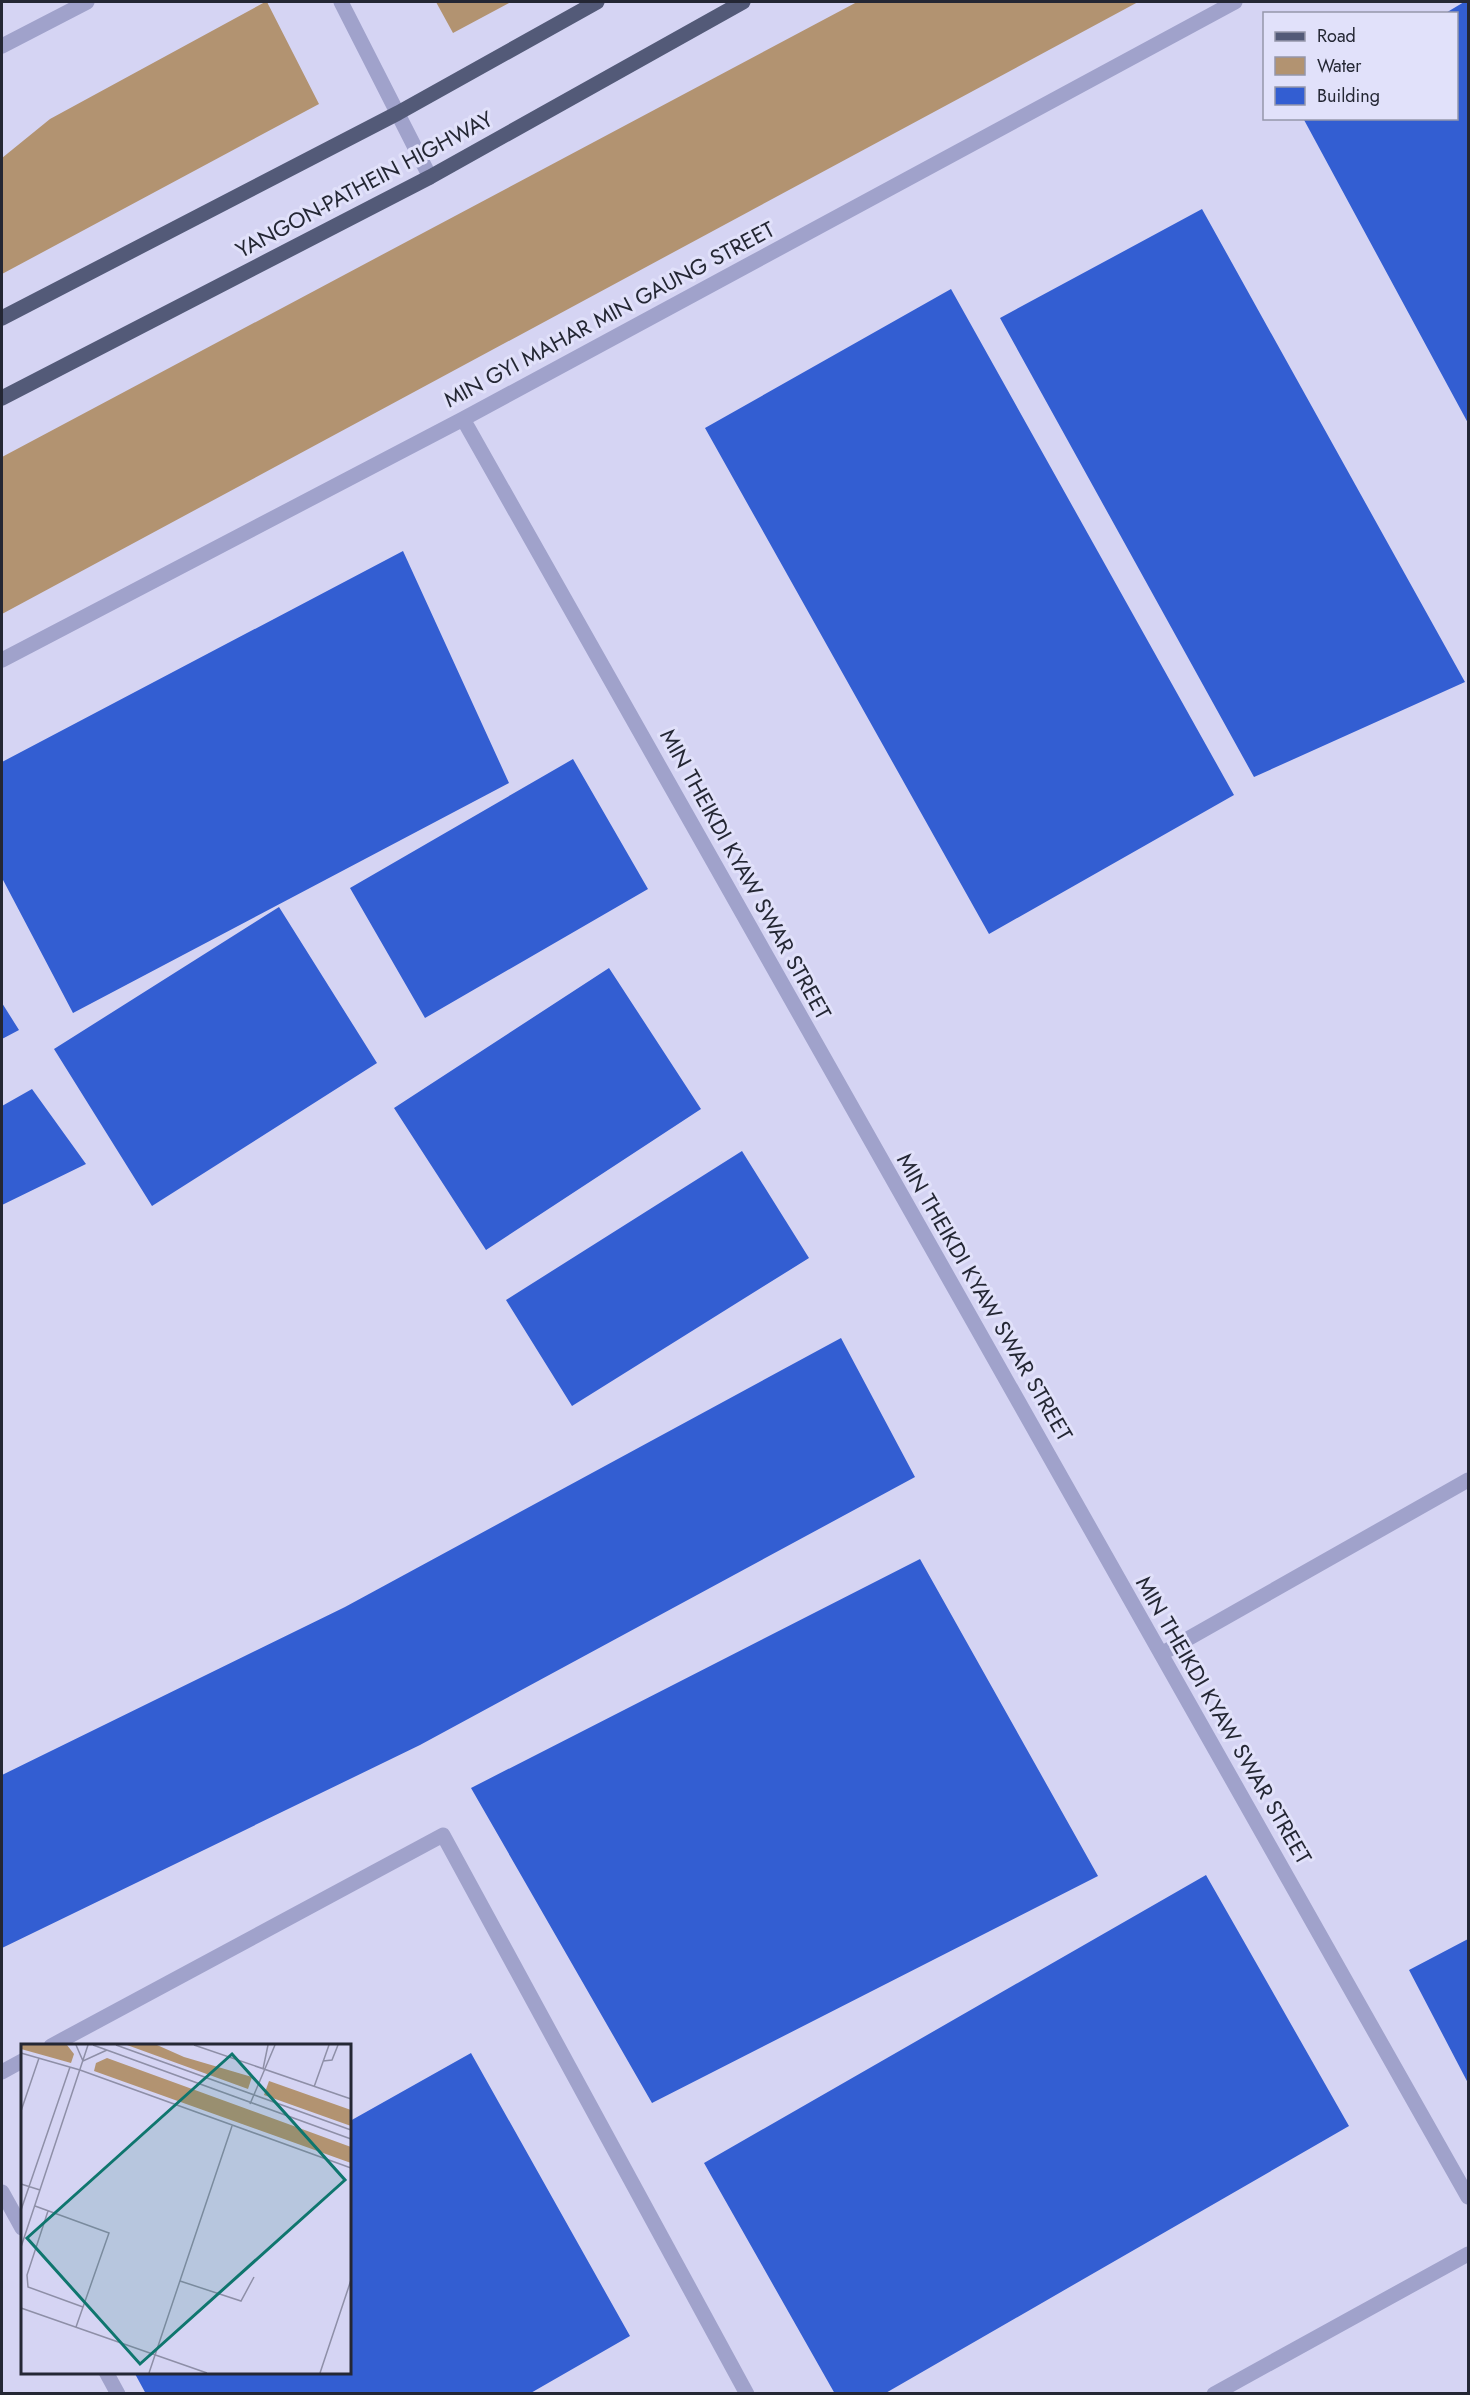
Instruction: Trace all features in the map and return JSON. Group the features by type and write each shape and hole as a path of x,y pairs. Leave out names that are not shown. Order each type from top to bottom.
{"main road":[{"name":"YANGON-PATHEIN HIGHWAY","path":"2,318 398,113 597,2"},
{"name":"YANGON-PATHEIN HIGHWAY","path":"2,398 430,177 743,2"}],"street":[{"path":"2,46 87,2"},
{"path":"341,2 430,177"},
{"name":"MIN GYI MAHAR MIN GAUNG STREET","path":"2,660 463,419 1235,2"},
{"name":"MIN THEIKDI KYAW SWAR STREET","path":"463,419 1468,2197"},
{"path":"1161,1654 1468,1480"},
{"path":"55,2044 443,1835 747,2394"},
{"path":"2,2072 21,2062"},
{"path":"2,2192 21,2226"},
{"path":"1214,2394 1468,2254"},
{"path":"107,2374 118,2394"}],"water":[{"path":"265,2 319,104 2,274 2,158 50,119"},
{"path":"436,2 511,2 453,33"},
{"path":"857,2 1138,2 2,614 2,457"}],"building":[{"path":"1468,2 1468,423 1304,120 1458,120 1458,12 1447,12"},
{"path":"1202,209 1465,682 1254,777 1000,318"},
{"path":"951,289 1234,795 989,934 705,428"},
{"path":"403,551 509,783 73,1013 2,878 2,762"},
{"path":"573,759 648,889 425,1018 350,888"},
{"path":"279,907 377,1063 152,1206 54,1049"},
{"path":"609,968 701,1109 486,1250 394,1108"},
{"path":"2,1003 19,1030 2,1039"},
{"path":"32,1089 86,1164 2,1205 2,1106"},
{"path":"742,1151 809,1258 572,1406 506,1300"},
{"path":"841,1338 915,1477 420,1745 2,1948 2,1775 345,1607"},
{"path":"920,1559 1098,1876 652,2103 471,1788"},
{"path":"1206,1875 1349,2126 884,2394 835,2394 704,2163"},
{"path":"1468,1939 1468,2083 1409,1970"},
{"path":"471,2053 630,2336 529,2394 146,2394 135,2374 351,2374 351,2120"}]}
